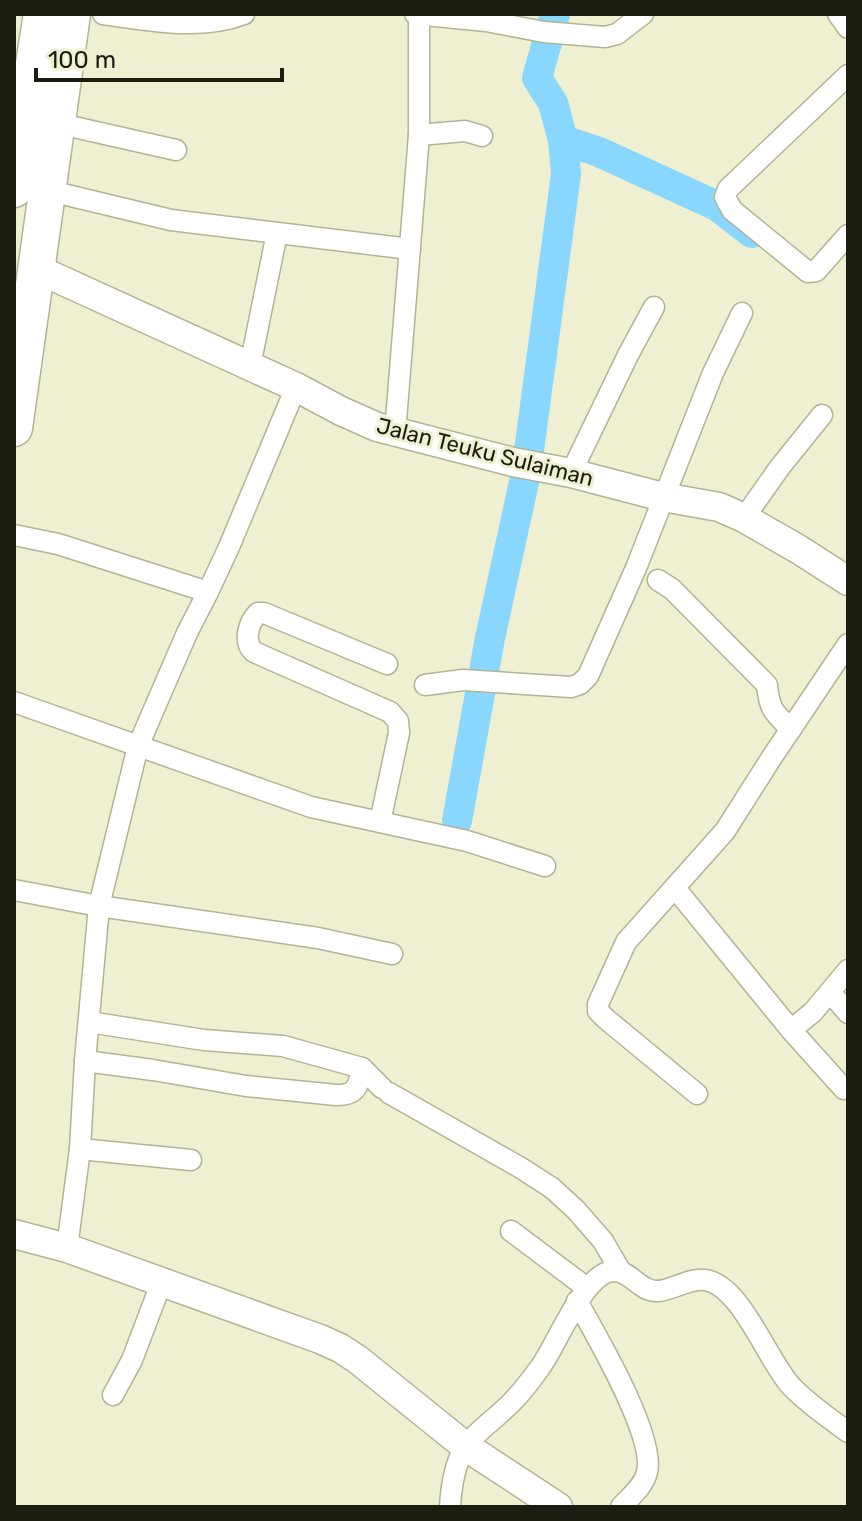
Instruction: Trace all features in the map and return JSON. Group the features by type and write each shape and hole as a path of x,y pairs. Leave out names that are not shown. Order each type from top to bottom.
{"highway":[{"path":"14,428 37,269 30,190 32,112 42,14"},
{"path":"32,112 72,14"}],"street":[{"path":"103,14 183,23 204,23 244,14"},
{"path":"395,433 419,135 417,14 486,18 544,32 611,37 643,14"},
{"path":"848,75 728,189 725,197 732,210 808,272 816,271 848,235"},
{"path":"32,112 176,150"},
{"path":"419,135 465,131 482,136"},
{"path":"30,190 171,220 410,249"},
{"path":"250,366 277,233"},
{"name":"Jalan Teuku Sulaiman","path":"37,269 296,387 341,411 395,433 663,497 719,507 744,518 848,581"},
{"path":"558,471 654,307"},
{"path":"425,685 463,680 571,687 588,676 636,568 713,373 742,313"},
{"path":"67,1248 80,1149 99,906 138,746 187,633 229,547 296,387"},
{"path":"744,518 822,415"},
{"path":"14,535 58,544 208,592"},
{"path":"658,580 672,589 767,685 773,713 791,729"},
{"path":"380,822 399,733 396,717 254,652 248,637 254,617 264,613 387,664"},
{"path":"697,1094 606,1019 597,1007 626,942 725,831 848,644"},
{"path":"14,702 311,807 483,845 545,866"},
{"path":"675,888 791,1030 844,1089"},
{"path":"14,890 99,906 318,938 392,954"},
{"path":"791,1030 813,1012 848,970"},
{"path":"830,992 848,1013"},
{"path":"89,1022 204,1040 283,1046 362,1068 385,1091 552,1188 603,1241 621,1272 650,1291 663,1291 702,1280 725,1290 745,1314 792,1387 848,1432"},
{"path":"85,1061 246,1086 336,1095 348,1095 356,1089 362,1068"},
{"path":"80,1149 191,1160"},
{"path":"511,1231 582,1295 632,1407 649,1460 645,1479 621,1507"},
{"path":"14,1234 67,1248 162,1281 340,1348 465,1446 558,1507"},
{"path":"450,1507 455,1476 465,1446 513,1401 540,1368 582,1295 595,1280 606,1272 621,1272"},
{"path":"113,1395 144,1333 162,1281"}],"waterway":[{"path":"457,821 490,638 526,473 566,174 563,140 553,103 537,78 555,14"},
{"path":"563,140 599,152 717,206 752,233"}]}
